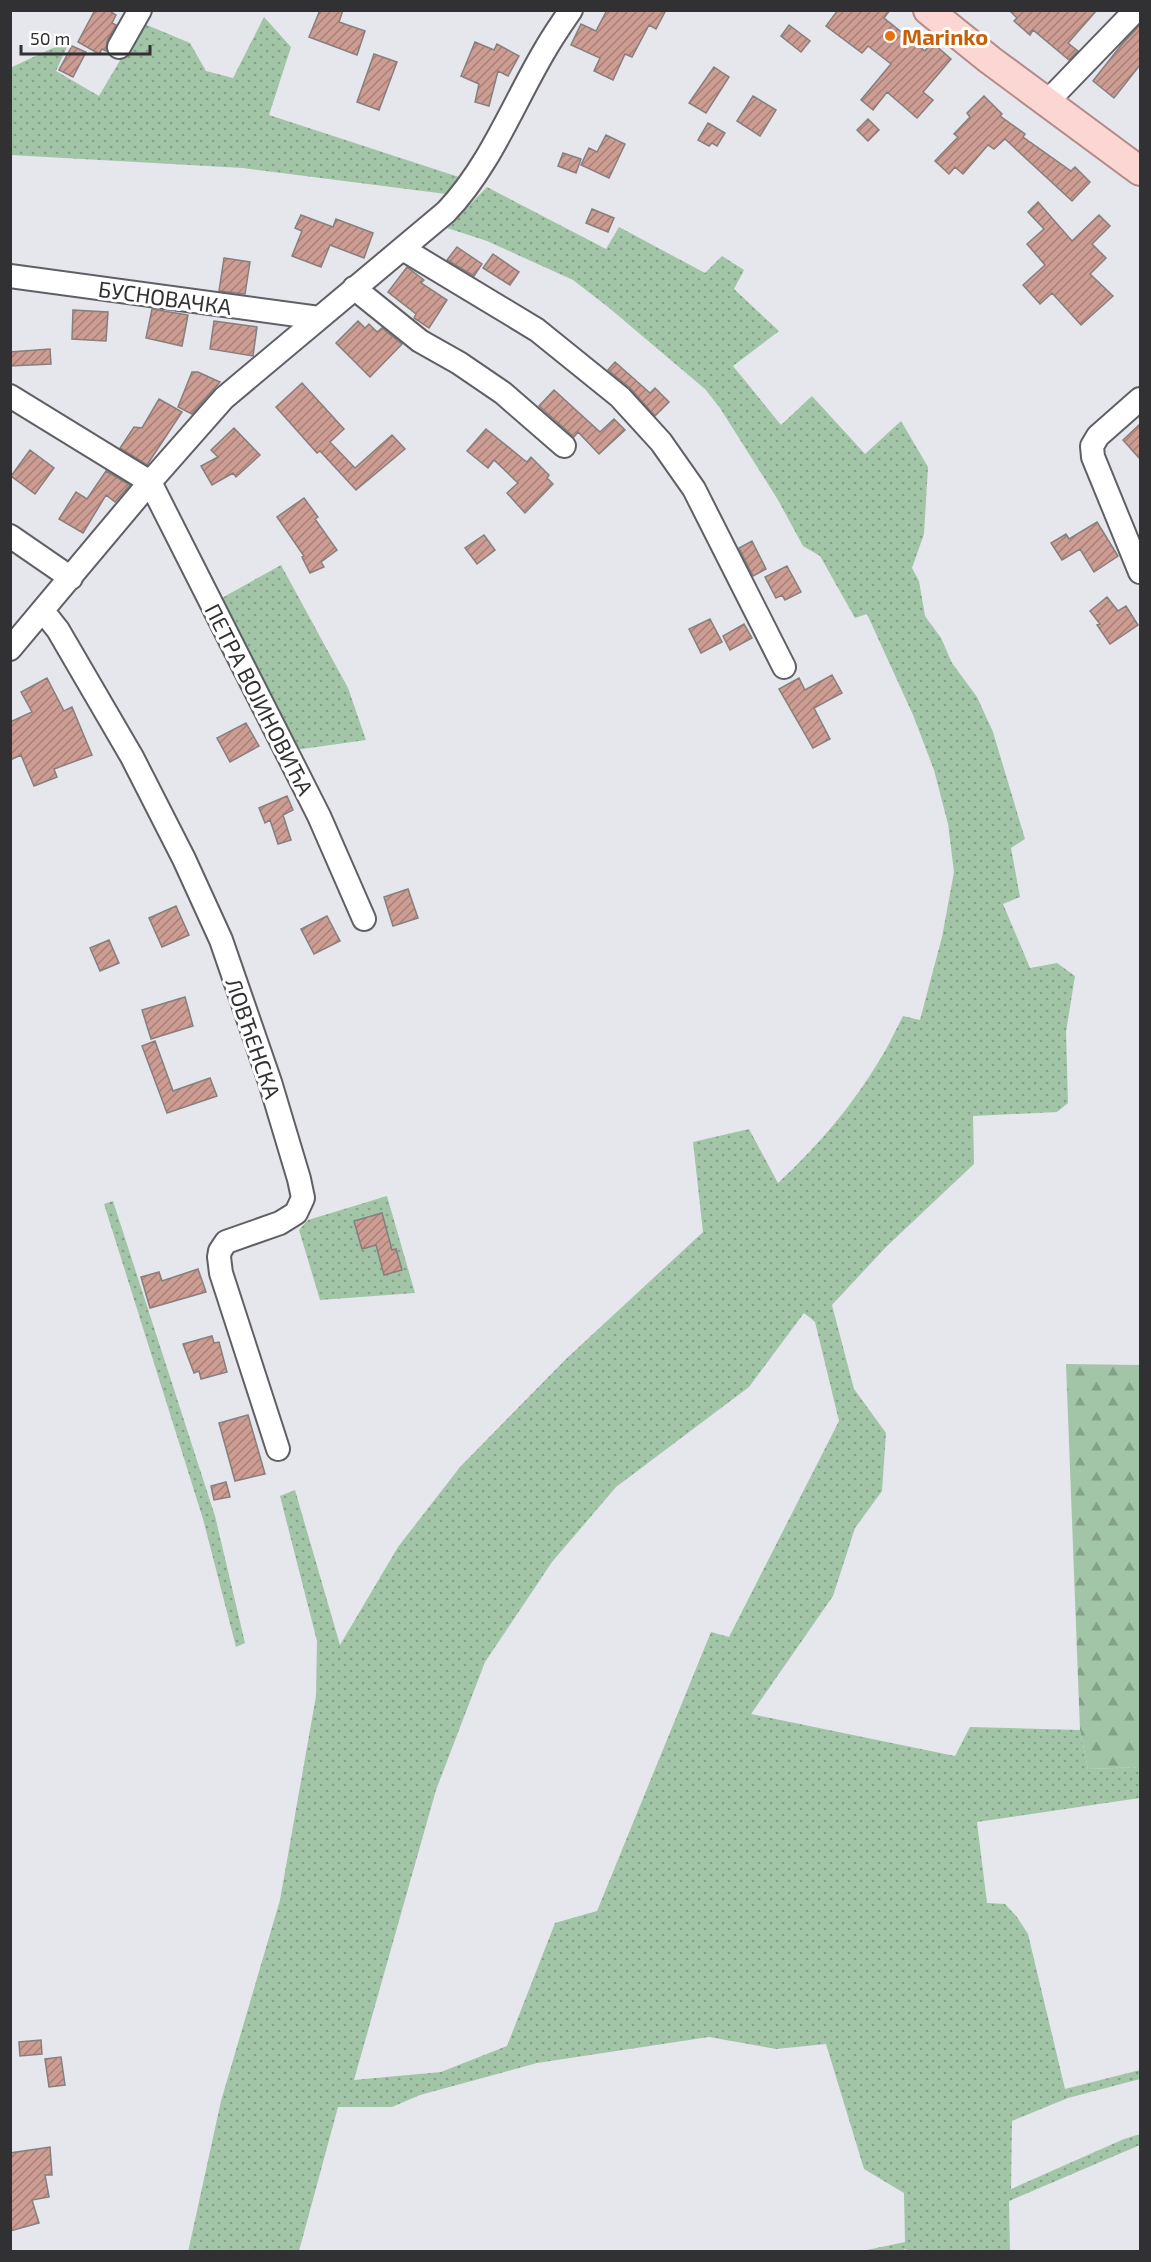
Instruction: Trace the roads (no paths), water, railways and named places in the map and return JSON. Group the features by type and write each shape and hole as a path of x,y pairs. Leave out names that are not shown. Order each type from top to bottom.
{"main road":[{"path":"928,10 990,60 1140,171"}],"street":[{"path":"119,47 140,10"},
{"path":"10,649 150,482 224,398 403,249 446,212 465,192 506,124 545,50 571,10"},
{"path":"1047,102 1136,10"},
{"path":"403,249 537,330 620,397 662,442 694,489 784,667"},
{"name":"БУСНОВАЧКА","path":"10,276 319,318"},
{"path":"354,288 420,341 459,363 502,393 564,446"},
{"path":"10,396 150,482"},
{"path":"1140,399 1098,436 1092,446 1093,457 1140,572"},
{"name":"ПЕТРА ВОЈИНОВИЋА","path":"150,482 319,816 364,919"},
{"path":"10,536 71,578"},
{"name":"ЛОВЋЕНСКА","path":"43,610 58,630 132,757 184,859 221,939 270,1082 299,1179 303,1198 296,1212 280,1223 226,1242 219,1257 221,1273 278,1449"}],"place":[{"name":"Marinko","path":"890,36"}]}
